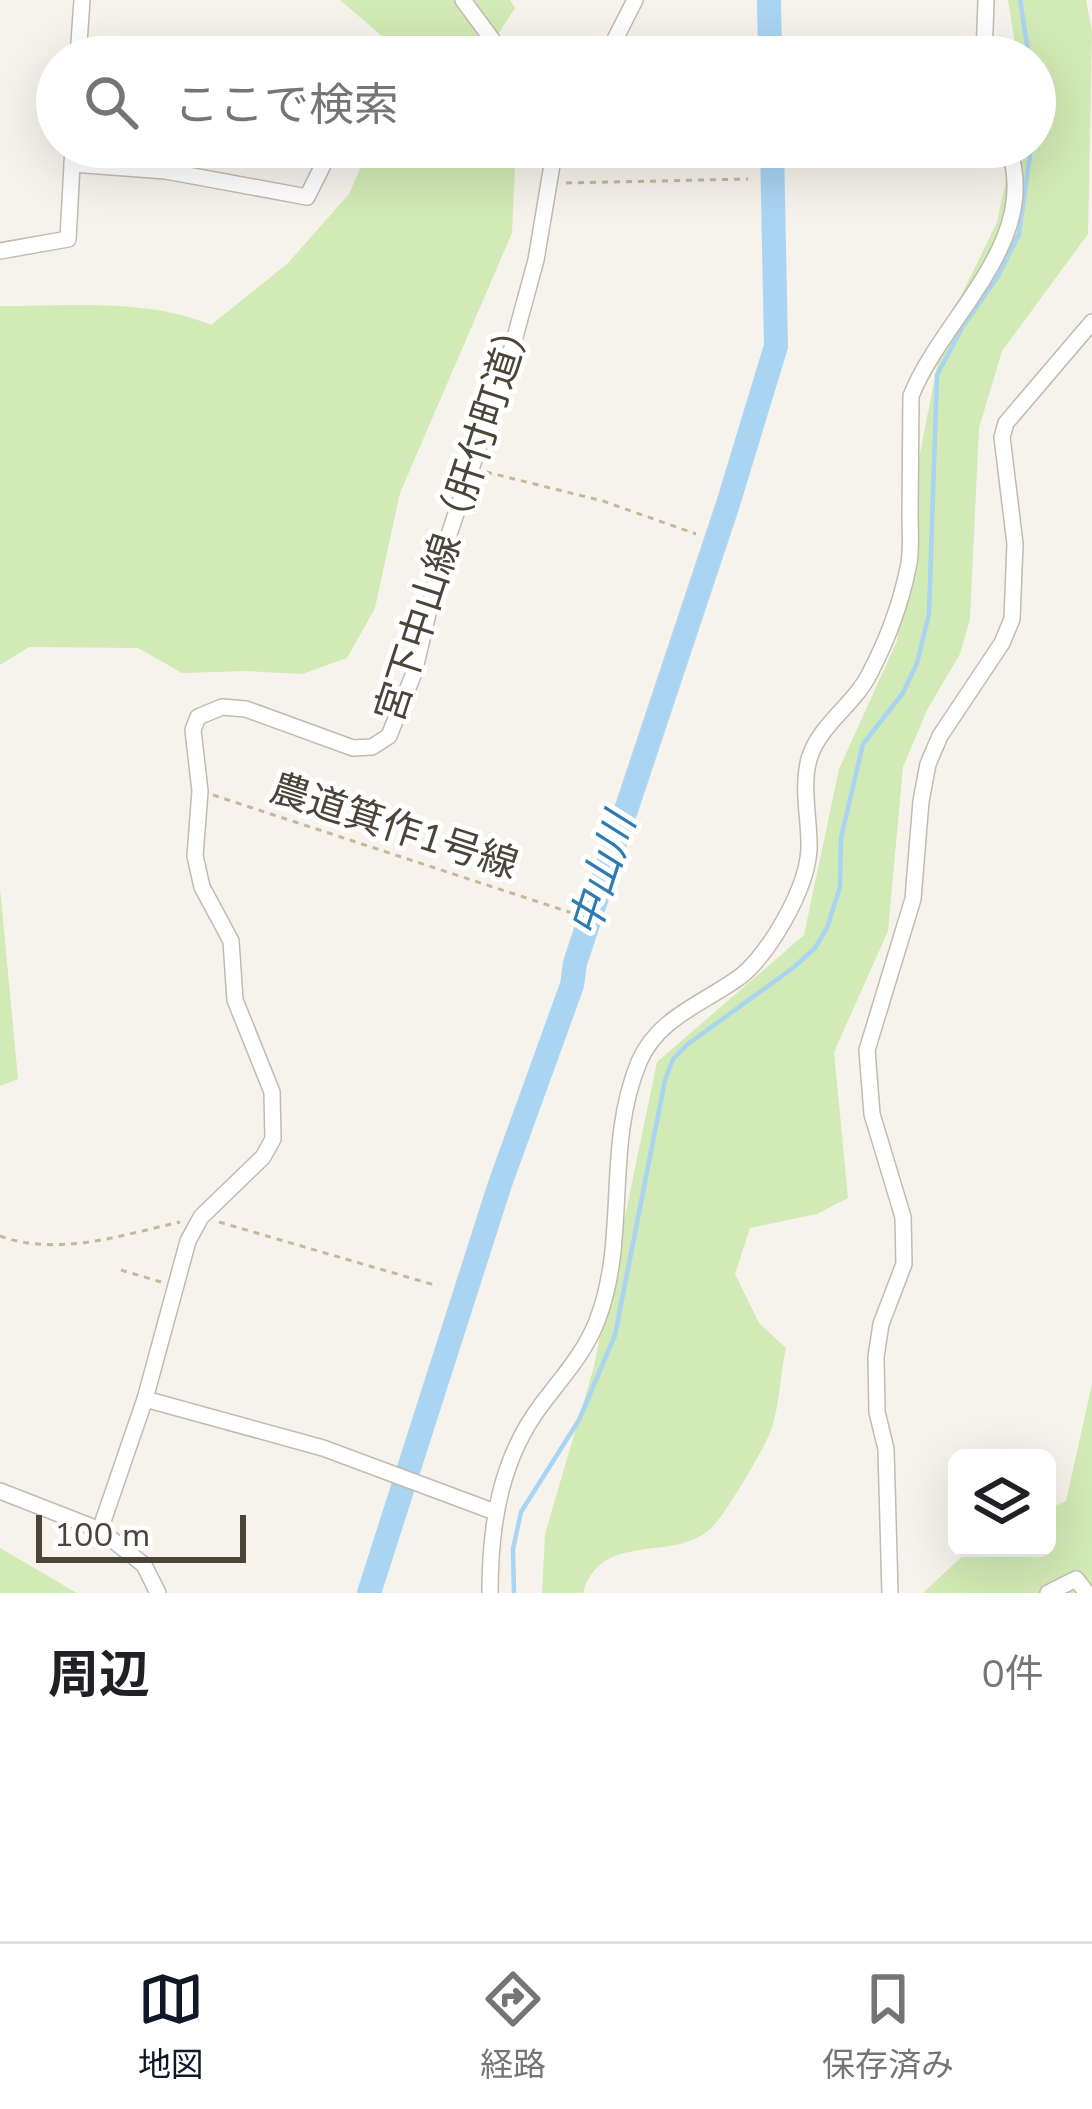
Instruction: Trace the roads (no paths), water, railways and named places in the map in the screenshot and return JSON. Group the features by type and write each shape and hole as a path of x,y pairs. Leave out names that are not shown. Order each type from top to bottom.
{"street":[{"path":"79,36 82,0"},
{"path":"463,0 490,36"},
{"path":"617,36 635,0"},
{"path":"985,36 986,0"},
{"path":"0,251 68,239 71,168"},
{"path":"147,168 307,197 322,168"},
{"name":"宮下中山線（肝付町道）","path":"100,1530 145,1399 188,1241 200,1217 263,1157 273,1139 272,1092 235,1000 231,941 202,887 195,856 200,791 193,730 198,717 222,707 246,709 353,748 373,747 389,736 414,673 441,558 536,260 550,168"},
{"path":"490,1593 495,1512 520,1436 573,1366 599,1316 612,1248 616,1154 628,1092 641,1056 668,1021 746,974 777,933 805,878 809,758 820,733 855,698 871,673 909,566 911,396 920,373 989,272 1013,202 1015,168"},
{"path":"890,1593 886,1449 877,1412 876,1357 881,1324 904,1264 903,1216 872,1114 867,1050 913,898 928,764 940,736 1002,643 1012,619 1015,544 1004,460 1006,422 1092,322"},
{"path":"145,1399 357,1460 495,1512"},
{"path":"0,1491 100,1530 144,1565 158,1593"},
{"path":"1048,1593 1076,1579 1087,1593"}],"waterway":[{"name":"中山川","path":"769,0 770,36"},
{"path":"1020,0 1026,36"},
{"name":"中山川","path":"369,1593 500,1184 572,985 575,963 776,346 772,168"},
{"path":"514,1593 513,1549 521,1512 579,1420 615,1335 673,1059 793,968 815,948 827,928 840,887 841,838 863,744 903,693 917,663 929,614 937,375 1019,234 1028,168"}]}
